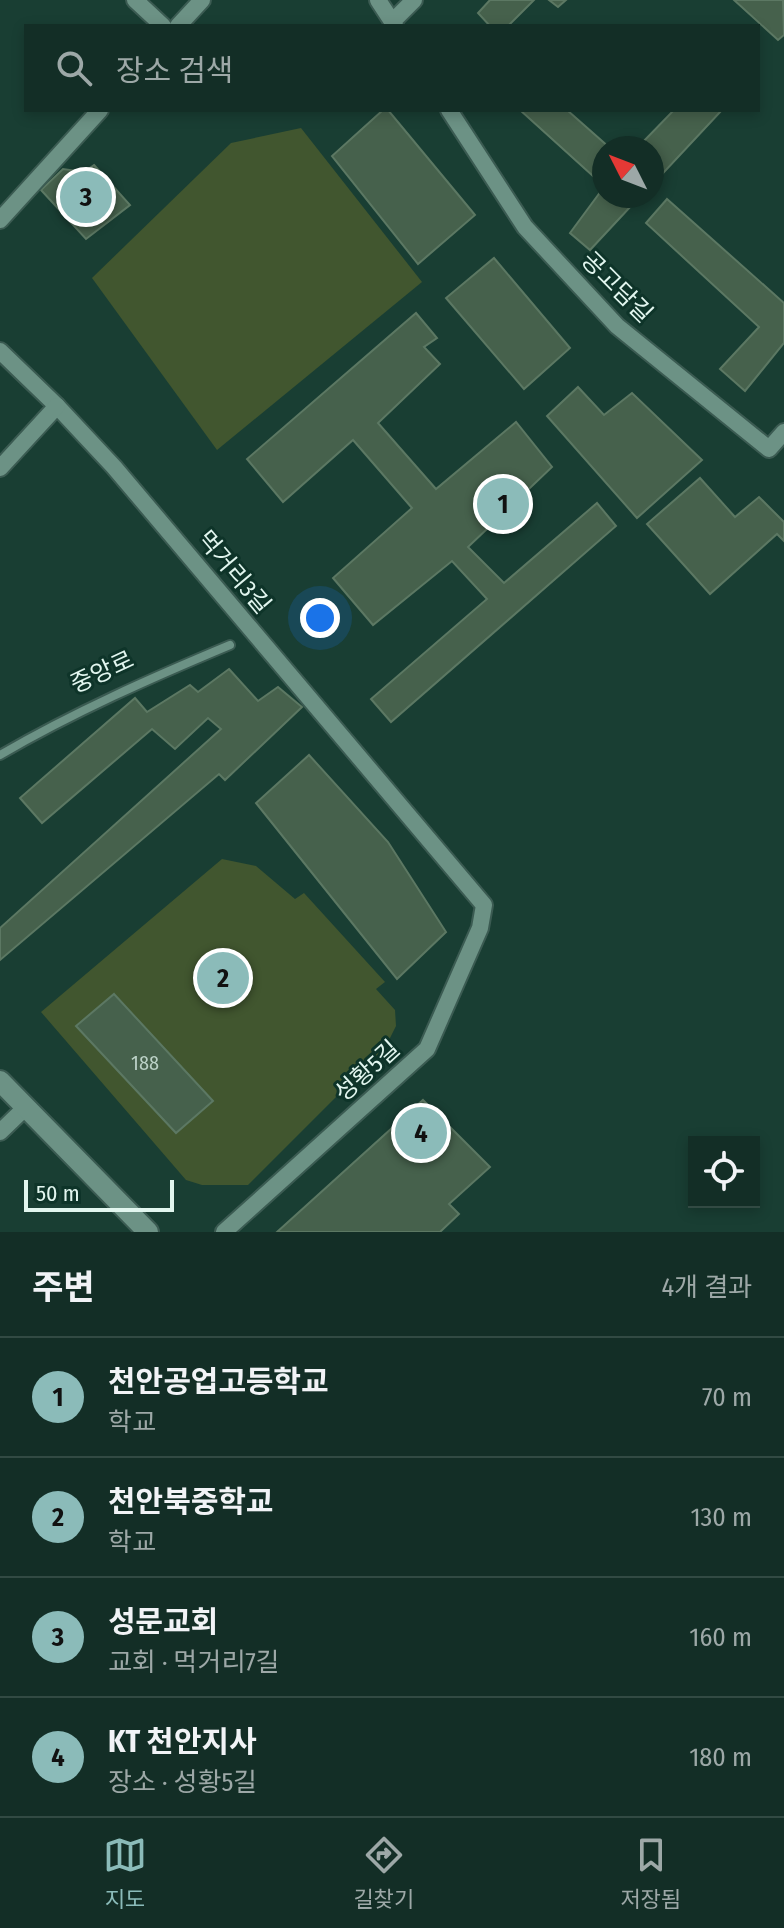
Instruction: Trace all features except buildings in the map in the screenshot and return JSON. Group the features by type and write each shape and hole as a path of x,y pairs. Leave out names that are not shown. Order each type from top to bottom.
{"street":[{"path":"135,0 161,24"},
{"path":"180,24 202,0"},
{"path":"378,0 393,24 414,0"},
{"path":"0,220 98,112"},
{"name":"공고담길","path":"450,112 525,227 617,326 769,449 784,432"},
{"name":"먹거리3길","path":"0,351 114,467 484,905"},
{"path":"0,468 57,406"},
{"name":"성황5길","path":"224,1232 427,1049 480,928 484,905"},
{"path":"0,1081 148,1232"},
{"path":"0,1132 26,1107"}],"lane":[{"name":"중앙로","path":"0,755 55,723 127,688 230,645"}],"green space":[{"path":"301,128 422,282 217,450 92,278 231,143"},
{"path":"222,859 256,866 295,899 304,893 385,982 376,989 395,1010 396,1026 385,1048 248,1185 202,1185 186,1180 41,1012"}],"place":[{"name":"성문교회","path":"86,197"},
{"name":"천안공업고등학교","path":"503,504"},
{"name":"천안북중학교","path":"223,978"},
{"name":"KT 천안지사","path":"421,1133"}]}
